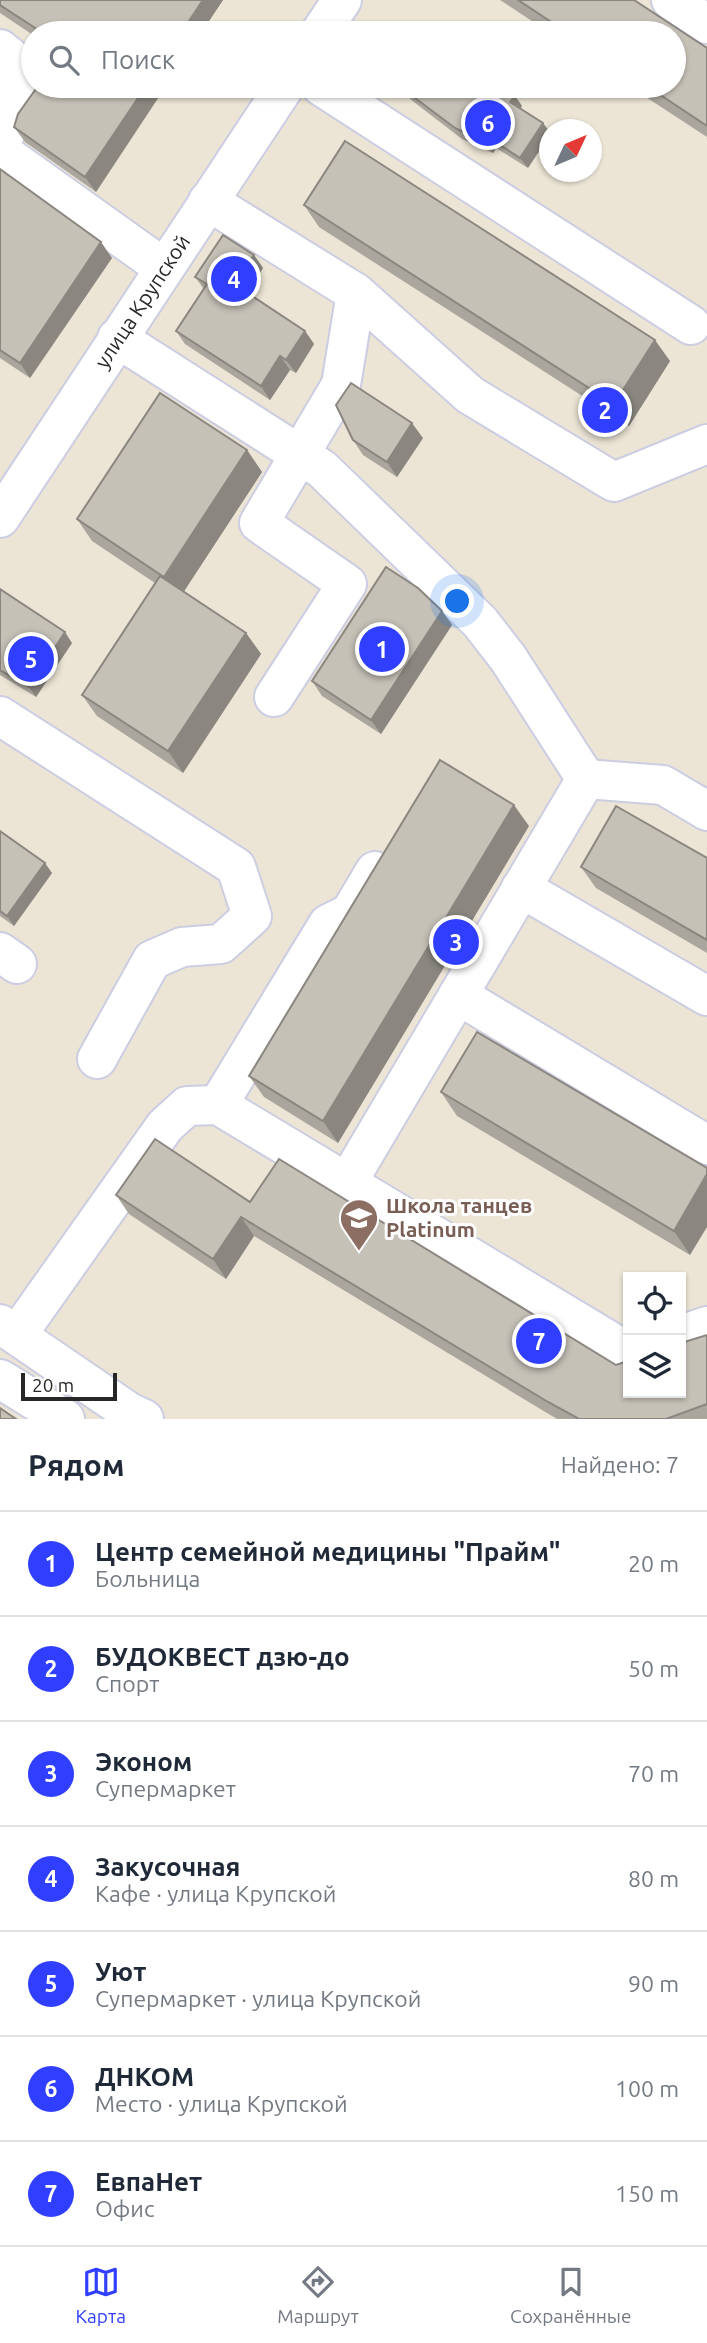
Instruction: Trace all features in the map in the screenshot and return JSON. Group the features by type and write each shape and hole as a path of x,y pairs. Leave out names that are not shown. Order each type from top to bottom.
{"street":[{"path":"328,21 342,0"},
{"path":"671,0 707,24"},
{"path":"0,49 21,66 6,132 0,140"},
{"name":"улица Крупской","path":"0,518 277,98"},
{"path":"340,98 691,325"},
{"path":"0,151 164,268"},
{"path":"208,201 356,293 470,395 614,482 707,444"},
{"path":"274,697 346,584 258,523 341,385 356,293"},
{"path":"117,338 322,469 480,622 509,658 586,779"},
{"path":"0,716 236,867 252,916 221,944 182,947 152,960 97,1059"},
{"path":"586,779 663,785 707,811"},
{"path":"347,1183 586,779"},
{"path":"218,1105 328,924 350,913 391,845"},
{"path":"521,887 707,996"},
{"path":"458,995 707,1145"},
{"path":"144,1419 129,1412 8,1329 165,1126 187,1106 218,1105 347,1183 612,1353"},
{"path":"686,1333 707,1326"},
{"path":"0,1380 65,1419"}],"building":[{"path":"0,0 203,0 189,21 25,21 0,5"},
{"path":"518,0 634,0 666,21 550,21"},
{"path":"686,34 707,48 707,126 665,98 686,98"},
{"path":"29,98 138,98 85,177 14,127 18,114"},
{"path":"415,98 513,98 510,102 539,120 539,129 520,158 489,138 486,143 455,128"},
{"path":"345,141 655,340 614,404 304,205"},
{"path":"0,169 101,242 20,363 0,350"},
{"path":"223,235 254,255 234,284 305,331 286,360 280,356 261,386 176,331 207,284 195,277"},
{"path":"351,383 412,423 387,462 353,440 336,405"},
{"path":"160,393 247,450 164,577 77,519"},
{"path":"386,567 418,588 442,611 371,720 312,681"},
{"path":"160,576 246,633 168,751 82,695"},
{"path":"0,589 65,632 29,687 0,670"},
{"path":"440,760 514,805 323,1121 249,1076"},
{"path":"616,806 707,858 707,940 581,867"},
{"path":"0,831 45,863 7,916 0,911"},
{"path":"477,1032 707,1168 707,1174 674,1231 441,1092"},
{"path":"155,1139 250,1202 279,1159 616,1365 623,1363 623,1398 686,1398 686,1341 707,1335 707,1404 666,1419 579,1419 241,1217 213,1259 116,1195"},
{"path":"0,1408 16,1419 0,1419"}],"place":[{"name":"ДНКОМ","path":"488,123"},
{"name":"Закусочная","path":"234,279"},
{"name":"БУДОКВЕСТ дзю-до","path":"605,410"},
{"name":"Центр семейной медицины \"Прайм\"","path":"382,649"},
{"name":"Уют","path":"31,659"},
{"name":"Эконом","path":"456,942"},
{"name":"Школа танцев Platinum","path":"359,1252"},
{"name":"ЕвпаНет","path":"539,1341"}]}
